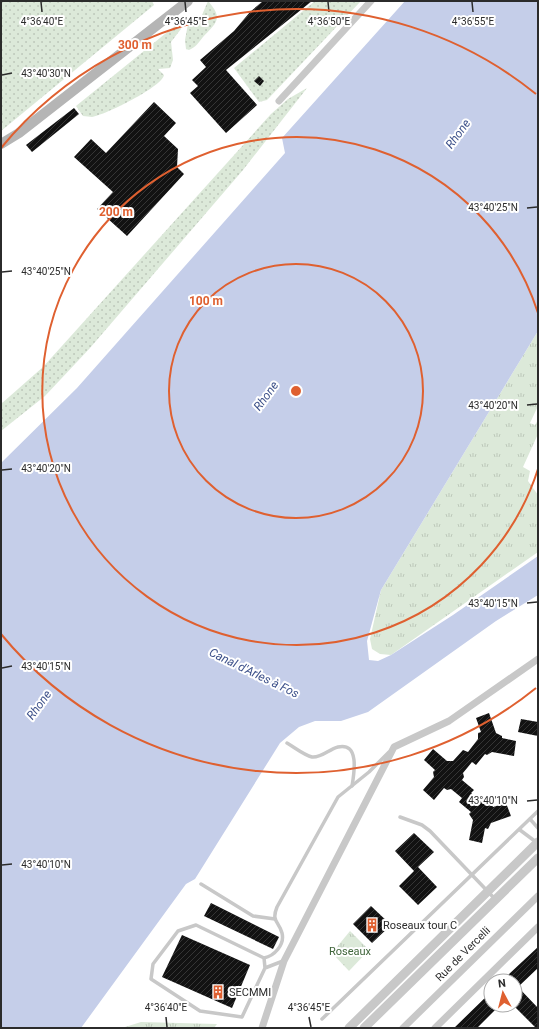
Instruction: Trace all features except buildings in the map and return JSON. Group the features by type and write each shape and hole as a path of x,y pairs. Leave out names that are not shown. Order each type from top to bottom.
{"main road":[{"path":"1,144 19,133 188,1"}],"street":[{"path":"279,101 371,1"},
{"path":"262,1028 284,961 394,747 450,721 538,659"},
{"path":"349,1028 538,843"},
{"path":"364,1028 538,858"},
{"name":"Rue de Vercelli","path":"403,1028 538,896"},
{"path":"435,1028 538,927"}],"lane":[{"path":"287,743 311,757 318,757 338,747 345,747 350,750 354,756 352,786"},
{"path":"264,958 265,968 242,1018 200,1011 151,979 153,964 178,931 196,925 264,958 270,957 280,947 283,935 274,918 277,907 338,797 369,772 394,747"},
{"path":"322,1019 520,830 538,811"},
{"path":"400,817 422,825 430,831 495,900"},
{"path":"530,819 538,828"},
{"path":"520,830 538,843"},
{"path":"201,884 253,916 274,918"},
{"path":"265,968 284,961"}],"green space":[{"path":"1,1 152,1 154,5 1,131"},
{"path":"208,1 216,12 217,17 215,24 195,46 189,50 186,49 185,40 188,24 197,19 201,23 205,19 202,15"},
{"path":"315,1 361,1 267,100 259,102 234,68"},
{"path":"176,25 180,25 181,29 171,42 173,60 170,68 158,69 164,75 161,80 144,93 120,106 92,117 83,116 76,106"},
{"path":"307,88 243,170 90,348 45,396 1,431 1,404 43,367 271,114 288,99"},
{"path":"538,331 538,406 530,423 535,425 538,420 538,434 523,467 530,471 528,481 538,495 538,552 391,655 380,654 372,649 370,639 381,590"},
{"name":"Roseaux","path":"350,931 369,950 349,971 332,953"},
{"path":"141,1022 217,1024 214,1028 122,1028"}],"water":[{"path":"405,1 538,1 538,331 381,590 367,641 369,660 378,661 391,655 453,615 538,556 538,595 496,621 368,712 341,721 315,721 299,727 280,743 195,879 186,884 81,1028 1,1028 1,463 77,388 285,153 282,138"}],"place":[{"name":"Roseaux tour C","path":"372,925"},
{"name":"SECMMI","path":"218,992"}],"water label":[{"name":"Rhone","path":"458,134"},
{"name":"Rhone","path":"266,396"},
{"name":"Canal d'Arles à Fos","path":"254,673"},
{"name":"Rhone","path":"39,705"}]}
